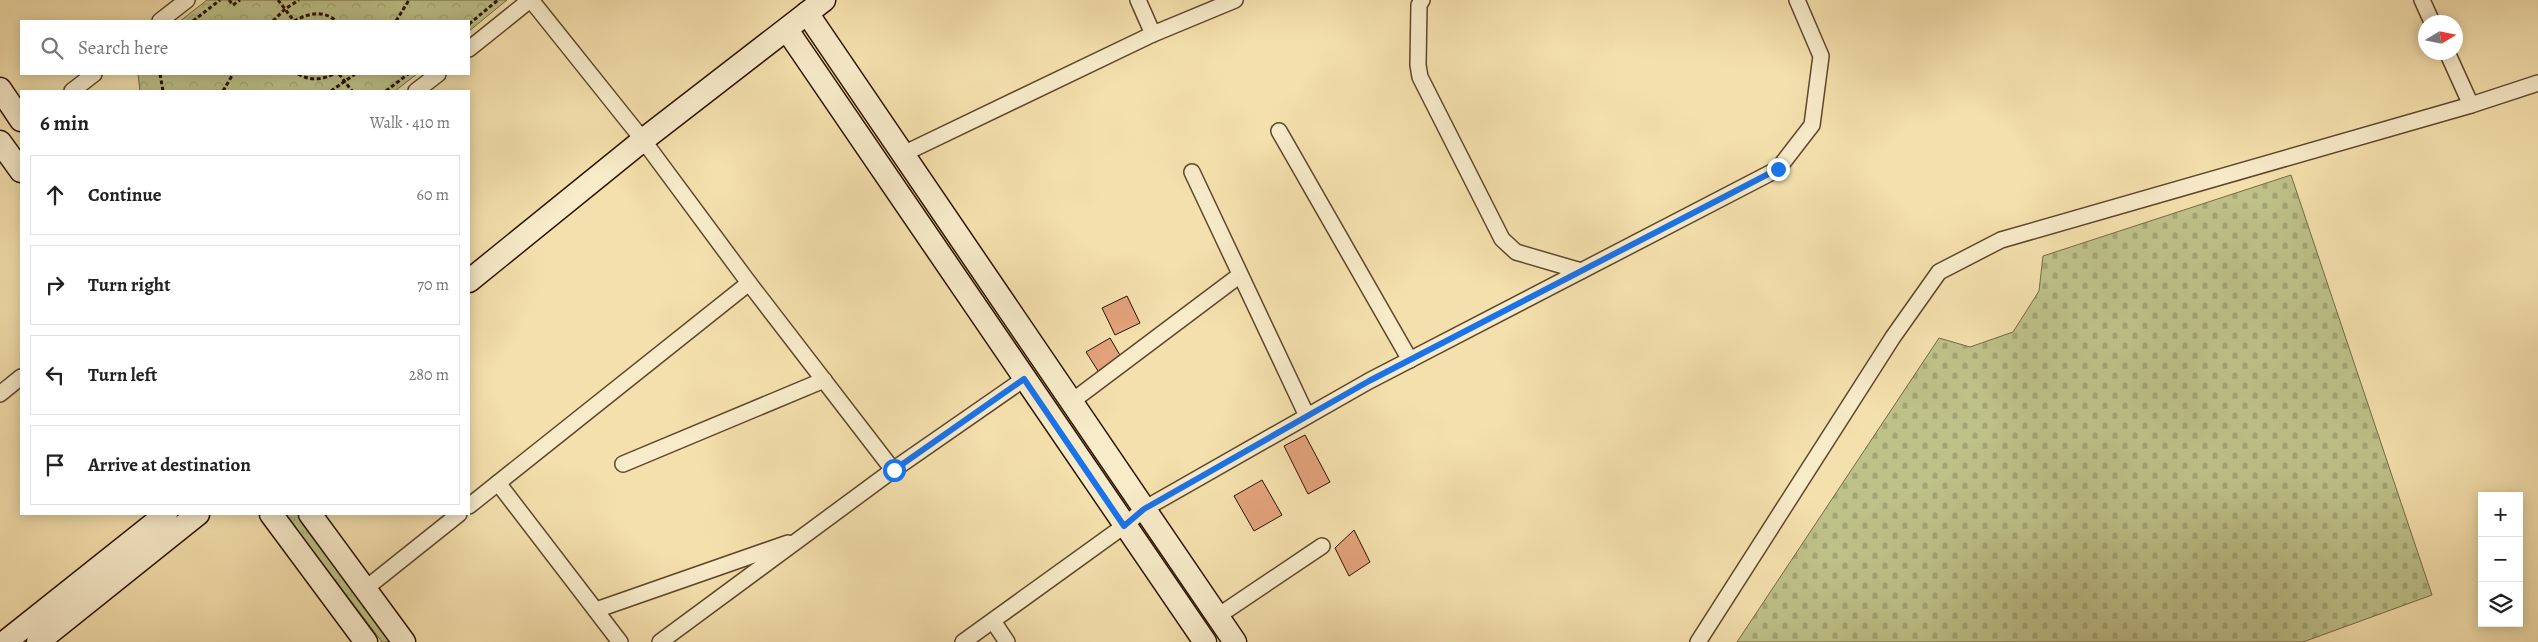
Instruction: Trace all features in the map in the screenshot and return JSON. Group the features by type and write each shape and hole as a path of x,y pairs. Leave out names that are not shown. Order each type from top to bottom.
{"street":[{"path":"161,20 187,0"},
{"path":"470,48 530,0 643,140 749,283 894,470"},
{"path":"1138,0 1153,34"},
{"path":"903,154 1153,34 1235,0"},
{"path":"1422,0 1419,14 1418,65 1420,77 1502,239 1516,252 1581,271"},
{"path":"963,642 1124,526 1144,509 1410,360 1778,169 1812,125 1821,56 1797,0"},
{"path":"2422,0 2429,15"},
{"path":"470,280 643,140 816,7 903,154 1236,642"},
{"path":"787,30 1124,526 1206,642"},
{"path":"2451,60 2471,105"},
{"path":"73,90 93,75"},
{"path":"417,90 437,75"},
{"path":"1698,642 1894,338 1939,272 2001,240 2471,105 2538,83"},
{"path":"0,89 20,119"},
{"path":"1279,131 1410,360"},
{"path":"0,142 20,170"},
{"path":"1192,172 1308,416"},
{"path":"1071,402 1240,275"},
{"path":"470,505 749,283"},
{"path":"0,394 20,378"},
{"path":"660,642 894,470 1024,379"},
{"path":"623,464 824,380"},
{"path":"498,483 620,642"},
{"path":"6,642 165,515"},
{"path":"38,642 197,515"},
{"path":"273,515 366,642"},
{"path":"311,515 404,642"},
{"path":"365,589 458,515"},
{"path":"596,610 802,538"},
{"path":"1218,616 1322,546"},
{"path":"993,621 1007,642"}],"path":[{"path":"194,20 220,0"},
{"path":"229,0 233,5 240,0"},
{"path":"278,0 293,20"},
{"path":"274,20 298,0"},
{"path":"397,20 409,0"},
{"path":"470,23 498,0"},
{"path":"296,20 313,13 323,14 334,20"},
{"path":"160,75 163,90"},
{"path":"224,90 232,75"},
{"path":"301,75 311,79 323,79 332,75"},
{"path":"339,75 351,90"},
{"path":"333,90 353,75"},
{"path":"387,90 407,75"}],"green space":[{"path":"207,0 507,0 470,30 470,20 181,20"},
{"path":"138,75 416,75 396,90 140,90"},
{"path":"2291,175 2432,595 2303,642 1737,642 1939,338 1970,347 2013,332 2039,291 2043,256"},
{"path":"286,515 300,515 394,642 382,642"}],"building":[{"path":"1127,296 1140,323 1115,335 1102,308"},
{"path":"1110,338 1121,357 1098,371 1086,352"},
{"path":"1305,435 1330,482 1308,494 1284,446"},
{"path":"1262,480 1282,515 1254,531 1234,496"},
{"path":"1354,530 1370,562 1349,576 1335,548"}],"route":[{"path":"894,470 1024,379 1124,526 1144,509 1369,381 1778,169"}]}
